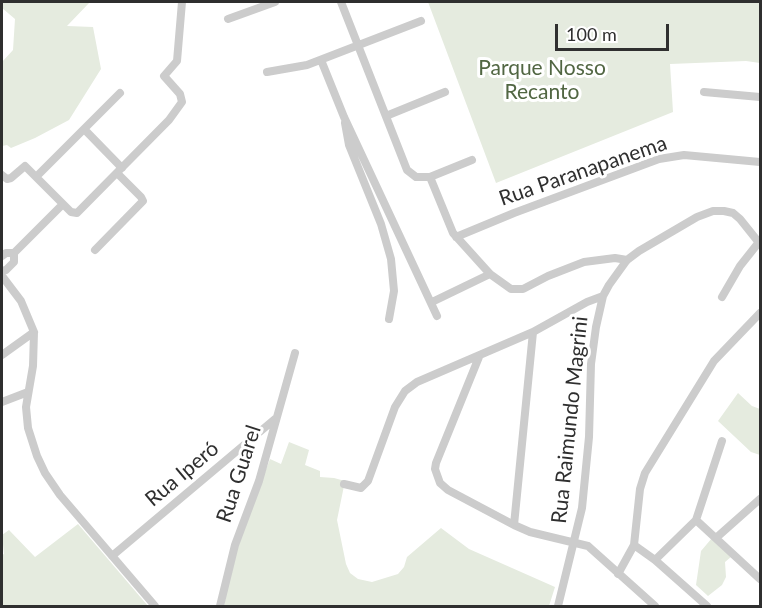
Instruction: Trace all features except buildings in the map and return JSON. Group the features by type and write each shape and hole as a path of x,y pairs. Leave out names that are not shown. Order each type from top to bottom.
{"street":[{"path":"2,175 7,179 11,178 25,166 71,212 77,213 169,120 182,102 180,94 164,76 177,61 182,2"},
{"path":"228,19 275,2"},
{"path":"341,2 407,170 416,177 430,177 472,160"},
{"path":"267,72 307,66 421,21"},
{"path":"321,60 344,117 438,316"},
{"path":"386,116 445,92"},
{"path":"705,92 760,98"},
{"path":"36,177 120,93"},
{"path":"344,117 349,145 381,224 391,260 394,291 389,319"},
{"path":"84,129 142,201 95,250"},
{"name":"Rua Paranapanema","path":"456,237 659,159 684,155 760,162"},
{"path":"430,177 444,214 456,237 490,273 511,288 518,290 584,262 615,258 627,260"},
{"path":"2,256 14,253 63,204"},
{"name":"Rua Raimundo Magrini","path":"560,606 575,542 586,479 591,364 597,319 603,296 627,260 656,240 713,211 733,213 760,243"},
{"path":"722,297 740,266 760,243"},
{"path":"2,271 14,262 14,253"},
{"path":"432,302 490,273"},
{"path":"2,276 21,301 34,332 33,366 26,407 28,428 37,456 45,473 66,503 155,606"},
{"path":"344,484 361,488 368,481 394,407 405,391 424,378 479,357 603,296"},
{"path":"618,574 634,545 640,489 645,473 714,361 760,313"},
{"path":"2,355 34,332"},
{"path":"514,525 533,332"},
{"name":"Rua Guarel","path":"220,606 235,545 262,471 295,353"},
{"path":"479,357 436,463 436,476 440,483 448,490 530,532 588,546 655,606"},
{"path":"2,402 27,392"},
{"name":"Rua Iperó","path":"112,556 275,419"},
{"path":"655,560 696,520 722,441"},
{"path":"716,538 760,499"},
{"path":"696,520 760,577"},
{"path":"634,545 655,560 706,606"},
{"path":"639,606 643,596"}],"green space":[{"path":"2,2 90,2 67,26 93,27 101,69 69,120 11,148 7,145 2,146 2,62 13,50 15,19 2,8"},
{"name":"Parque Nosso Recanto","path":"428,2 760,2 760,63 746,61 670,64 673,112 496,183"},
{"path":"738,393 752,406 760,409 760,455 751,452 718,421"},
{"path":"289,442 309,450 305,465 320,471 320,477 345,481 337,520 346,564 350,573 358,579 372,582 398,574 404,567 407,557 441,528 469,549 555,587 549,606 224,606 235,550 270,459 281,464"},
{"path":"78,524 148,606 2,606 2,555 4,554 2,535 9,530 35,557"},
{"path":"712,538 731,557 725,562 726,577 722,585 708,596 696,585 701,551"}]}
